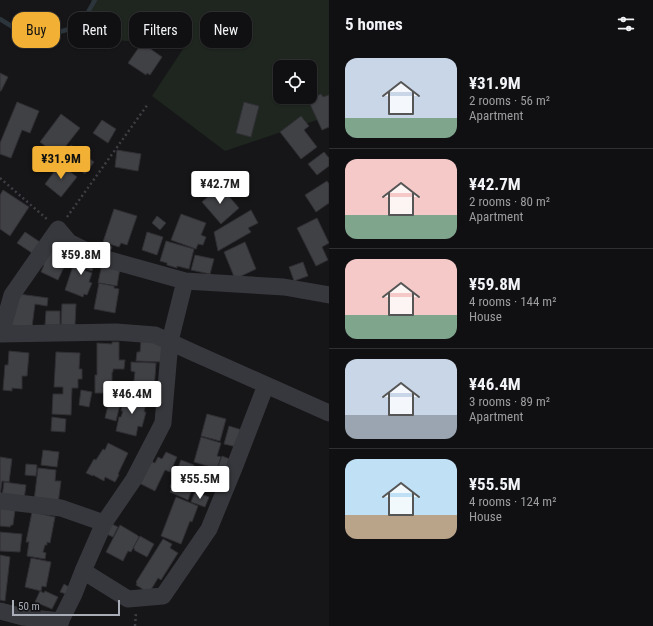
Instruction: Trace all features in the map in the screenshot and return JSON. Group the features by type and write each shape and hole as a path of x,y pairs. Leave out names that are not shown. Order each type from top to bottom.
{"street":[{"path":"329,295 284,286 185,281 100,257 69,242 58,229 6,294 0,334 116,332 156,335 329,413"},
{"path":"0,611 23,617 60,623 104,523 134,479 163,423 170,341 185,281"},
{"path":"83,571 128,599 163,596 209,529 266,385"},
{"path":"0,501 61,508 104,523"}],"path":[{"path":"0,178 58,229 148,104"}],"shaded area":[{"path":"91,0 329,0 329,116 225,151 152,96 184,48 192,48 192,12 129,12 129,41 121,40 121,12 91,12"}],"building":[{"path":"138,48 149,48 162,57 150,75 147,73 146,75 128,63"},
{"path":"0,73 8,77 1,91 0,91"},
{"path":"321,94 323,97 329,95 329,127 322,130 310,104 317,104 317,96"},
{"path":"17,102 39,111 30,133 22,130 11,158 0,154 0,143"},
{"path":"244,102 259,106 251,137 236,133"},
{"path":"61,114 80,128 58,156 40,142"},
{"path":"301,116 309,126 304,130 317,147 301,159 280,132"},
{"path":"102,120 116,129 108,143 93,133"},
{"path":"71,145 94,162 85,174 62,157"},
{"path":"117,150 141,154 138,171 115,167"},
{"path":"324,152 329,158 329,166 317,175 308,164"},
{"path":"60,164 77,177 61,197 45,184"},
{"path":"327,181 329,184 329,203 316,212 305,195"},
{"path":"220,186 239,208 221,224 202,202"},
{"path":"3,190 29,207 10,236 0,229 0,195"},
{"path":"114,209 137,216 127,245 121,243 119,247 103,242"},
{"path":"251,210 258,223 248,228 251,232 218,251 214,232"},
{"path":"181,214 206,223 201,235 206,237 203,245 198,244 196,249 171,240"},
{"path":"157,216 166,223 160,230 152,223"},
{"path":"317,218 329,243 322,247 328,260 316,266 297,228"},
{"path":"25,232 40,242 32,253 17,243"},
{"path":"147,232 163,237 157,255 142,250"},
{"path":"55,240 72,250 58,280 41,272"},
{"path":"166,241 194,249 189,269 177,266 177,268 160,261"},
{"path":"100,242 112,247 109,254 97,250"},
{"path":"245,242 256,269 235,279 224,252"},
{"path":"77,254 95,260 92,271 84,268 83,270 92,273 89,282 92,283 87,295 84,294 83,297 65,290"},
{"path":"195,255 214,259 210,274 191,270"},
{"path":"303,262 308,276 294,281 289,267"},
{"path":"102,264 120,268 117,286 98,283"},
{"path":"99,283 114,286 114,288 119,289 115,313 94,309"},
{"path":"19,294 48,298 47,306 35,304 32,327 11,326"},
{"path":"62,304 76,304 75,325 61,325"},
{"path":"46,311 60,311 60,325 45,325"},
{"path":"141,341 164,343 161,362 136,361 137,352 140,352"},
{"path":"112,342 119,342 119,360 125,360 124,369 113,369 112,393 95,393 95,375 97,375 97,343 112,344"},
{"path":"9,351 29,353 27,376 22,376 22,389 12,388 12,391 3,390 5,365 8,365"},
{"path":"56,352 80,353 79,369 82,369 82,379 78,379 78,388 72,388 71,415 52,414 53,394 63,394 63,387 54,387"},
{"path":"131,362 156,363 154,390 133,389 135,372 131,371"},
{"path":"81,390 92,392 89,407 79,405"},
{"path":"125,394 147,399 144,412 146,412 142,427 138,426 136,436 116,431 119,417 121,417 123,411 121,411"},
{"path":"110,397 121,400 116,421 105,418"},
{"path":"207,414 226,419 220,441 201,436"},
{"path":"52,417 66,419 65,432 51,431"},
{"path":"229,426 242,430 237,447 224,444"},
{"path":"201,437 221,443 217,456 221,457 217,469 194,462"},
{"path":"108,443 128,453 115,482 105,477 104,481 86,473 94,459 96,460 103,449 105,450"},
{"path":"43,450 59,452 57,467 41,465"},
{"path":"166,452 177,457 170,472 165,470 155,491 135,481 148,460 155,463 158,457 162,459"},
{"path":"222,456 232,460 227,473 217,469"},
{"path":"0,457 12,459 9,482 2,481 0,496"},
{"path":"181,460 194,465 193,467 199,470 188,500 170,492 172,488 170,487"},
{"path":"26,464 37,465 36,476 25,475"},
{"path":"38,468 56,470 55,481 61,481 58,504 34,501"},
{"path":"4,482 26,485 24,500 2,497"},
{"path":"195,492 209,497 205,507 191,502"},
{"path":"176,497 198,506 181,544 161,536"},
{"path":"0,508 15,510 13,525 10,527 0,526"},
{"path":"32,512 55,517 50,543 47,542 43,552 46,553 45,559 27,556 29,542 26,542"},
{"path":"108,522 118,527 113,537 102,532"},
{"path":"120,525 139,537 131,552 128,551 123,561 106,552"},
{"path":"0,532 22,534 20,552 0,551"},
{"path":"140,536 154,544 147,557 133,548"},
{"path":"163,539 172,544 170,548 178,553 161,580 158,578 149,593 136,585 136,582"},
{"path":"0,555 10,557 5,601 0,600"},
{"path":"31,558 51,562 46,587 42,586 41,591 25,587"},
{"path":"64,584 69,587 66,594 60,592"},
{"path":"40,591 44,593 45,591 58,597 52,609 35,602"}],"waterway":[{"path":"0,19 16,29 52,34 80,26 95,0"}]}
